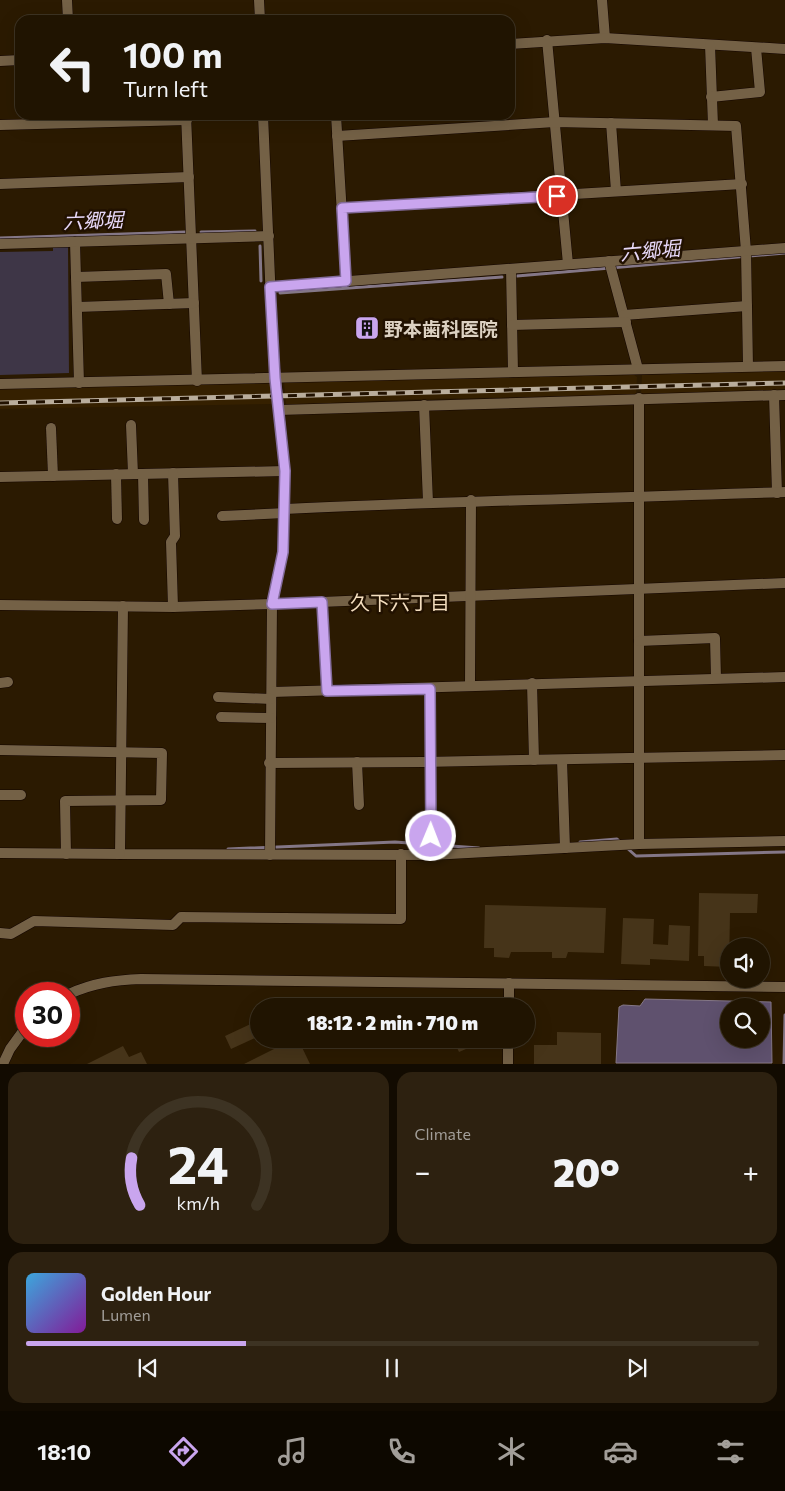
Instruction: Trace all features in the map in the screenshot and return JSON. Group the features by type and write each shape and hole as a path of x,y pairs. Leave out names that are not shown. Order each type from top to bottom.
{"street":[{"path":"67,0 68,15"},
{"path":"259,0 260,15"},
{"path":"602,0 605,38"},
{"path":"515,43 547,40 605,38 785,49"},
{"path":"547,40 568,264"},
{"path":"710,45 713,125"},
{"path":"711,97 760,92 756,48"},
{"path":"0,61 15,60"},
{"path":"0,125 116,120"},
{"path":"186,120 197,381"},
{"path":"263,120 275,378 285,471 283,552 272,604 272,696 269,762 270,856"},
{"path":"336,120 346,281"},
{"path":"337,136 555,122 736,126 746,251 748,366"},
{"path":"611,123 616,191"},
{"path":"0,184 189,177"},
{"path":"342,208 742,184"},
{"path":"0,244 269,236"},
{"path":"75,242 79,383"},
{"path":"270,287 785,248"},
{"path":"609,261 638,369"},
{"path":"511,269 513,372"},
{"path":"76,277 166,274 169,304"},
{"path":"77,308 194,303"},
{"path":"512,325 625,318 747,306"},
{"path":"0,384 197,381 785,366"},
{"path":"222,516 471,500 639,498 781,492 774,395"},
{"path":"279,410 785,395"},
{"path":"639,398 639,844"},
{"path":"424,405 428,502"},
{"path":"131,425 144,520"},
{"path":"52,428 53,476"},
{"path":"0,477 285,471"},
{"path":"173,473 175,536 171,542 173,607"},
{"path":"116,474 116,519"},
{"path":"470,684 471,500"},
{"path":"0,605 173,607 639,591 785,583"},
{"path":"322,602 327,691"},
{"path":"120,854 123,606"},
{"path":"639,641 715,638 716,678"},
{"path":"218,698 327,691 430,689 470,684 785,677"},
{"path":"532,683 534,760"},
{"path":"430,689 432,762 431,855"},
{"path":"221,717 271,718"},
{"path":"0,750 162,753 161,800 65,801 66,854"},
{"path":"269,762 432,762 785,755"},
{"path":"562,760 565,848"},
{"path":"356,762 359,806"},
{"path":"0,796 21,795"},
{"path":"0,853 270,856 431,855 639,844 785,841"},
{"path":"0,933 11,934 34,921 173,924 181,917 401,919 401,854"},
{"path":"80,989 90,985 116,980 142,979 785,987"},
{"path":"509,983 509,998"},
{"path":"3,1064 15,1042"},
{"path":"508,1048 508,1064"}],"shaded area":[{"path":"53,247 68,247 69,373 0,375 0,252 53,251"},
{"path":"785,370 785,390 643,396 641,393 642,375"},
{"path":"634,375 637,377 636,395 420,399 286,405 284,382"},
{"path":"270,381 273,404 0,409 0,389"},
{"path":"645,999 720,1001 720,1048 770,1048 771,1002 772,1063 616,1063 619,1007 623,1005 640,1006"}],"building":[{"name":"野本歯科医院","path":"377,320 378,335 357,336 356,321"},
{"path":"699,893 758,894 757,913 730,913 730,938 720,938 720,967 704,966 704,956 698,956"},
{"path":"485,905 606,908 604,953 568,952 566,958 552,958 552,952 511,952 509,958 494,957 494,948 484,948"},
{"path":"623,918 654,919 653,944 668,945 669,925 690,926 689,961 650,959 650,965 621,964"},
{"path":"250,1024 250,1040 231,1049 225,1036"},
{"path":"557,1032 601,1033 601,1064 534,1064 535,1045 557,1045"},
{"path":"123,1046 129,1057 141,1052 147,1064 87,1064"},
{"path":"276,1048 302,1048 310,1064 244,1064"},
{"path":"457,1048 468,1048 459,1052"}],"waterway":[{"name":"六郷堀","path":"201,232 255,231"},
{"name":"六郷堀","path":"0,238 186,232"},
{"name":"六郷堀","path":"260,246 261,281"},
{"name":"六郷堀","path":"517,276 785,253"},
{"name":"六郷堀","path":"280,293 502,277"},
{"path":"580,842 617,839 620,842"},
{"path":"228,849 395,842 479,848"},
{"path":"627,848 636,856 785,852"},
{"path":"784,1064 785,1015"}],"railway":[{"path":"0,403 785,383"}],"place":[{"name":"野本歯科医院","path":"367,328"}],"district":[{"name":"久下六丁目","path":"400,602"}],"route":[{"path":"431,836 432,762 430,689 327,691 322,602 272,604 278,583 283,552 285,471 284,443 275,378 270,287 346,281 342,208 557,196"}]}
